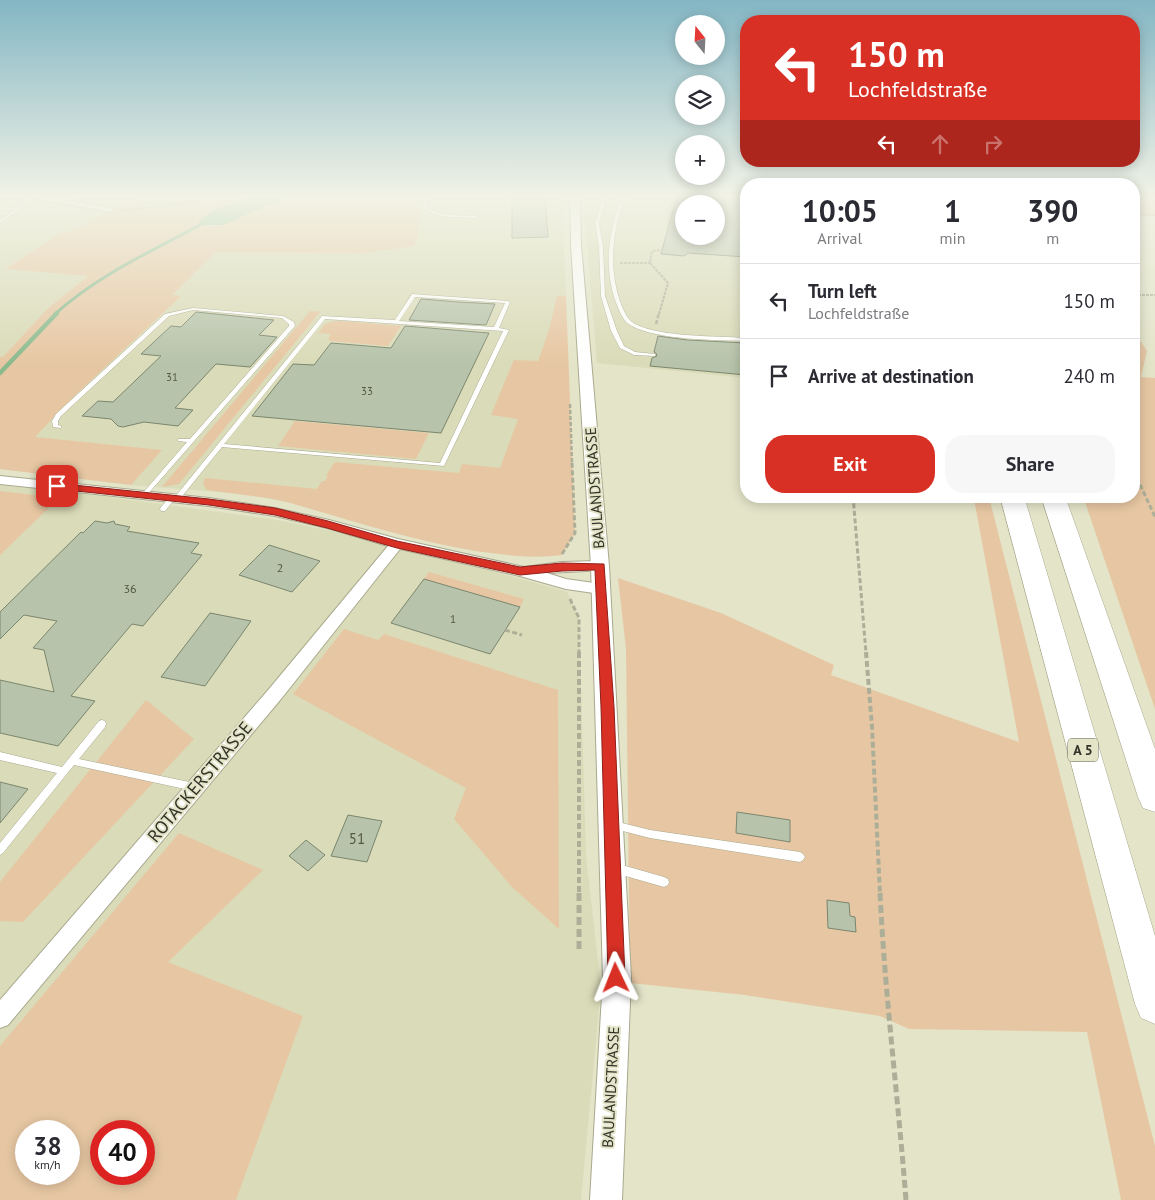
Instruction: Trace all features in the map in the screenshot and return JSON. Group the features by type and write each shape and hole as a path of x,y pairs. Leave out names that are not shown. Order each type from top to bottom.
{"highway":[{"name":"A 5","path":"1014,503 1155,1004"},
{"path":"1055,503 1155,797"}],"street":[{"name":"BAULANDSTRASSE","path":"577,252 584,326 600,566 612,825 616,978 606,1200"},
{"path":"0,480 175,498 275,512 328,524 397,544 520,571 566,584 601,589"},
{"name":"ROTACKERSTRASSE","path":"0,1017 397,544"},
{"path":"520,571 600,566"}],"lane":[{"path":"600,252 603,296 614,332 622,346 634,353 653,355"},
{"path":"611,252 610,263 622,316 631,325 654,331 740,339"},
{"path":"396,322 414,295 508,302 496,329"},
{"path":"59,427 55,426 54,421 58,415 167,315 193,309 283,317 292,322 292,326 144,495"},
{"path":"163,509 175,498 220,445 324,317 506,330 442,465 220,445"},
{"path":"180,440 192,441"},
{"path":"66,498 76,488"},
{"path":"0,850 102,724"},
{"path":"0,756 64,771"},
{"path":"72,761 195,787"},
{"path":"612,825 650,834 800,858"},
{"path":"613,867 664,882"}],"path":[{"path":"650,263 652,252"},
{"path":"610,263 650,263 668,283 654,331"},
{"path":"1140,295 1155,295"},
{"path":"1140,485 1155,517"},
{"path":"854,503 872,727 883,962 900,1120 906,1200"},
{"path":"505,630 522,635"}],"shaded area":[{"path":"0,252 31,252 6,268 88,276 47,309 3,357 0,357"},
{"path":"31,252 216,252 172,295 181,296 68,402 35,437 162,450 131,485 0,469 0,357 3,357 47,309 88,276 5,269"},
{"path":"216,252 564,252 566,296 497,521 287,502 243,494 131,485 0,469 0,461"},
{"path":"216,252 372,252 365,253"},
{"path":"588,252 740,252 740,377 597,363"},
{"path":"557,296 566,296 575,533 562,555 518,556 475,551 380,529 287,502 207,490 203,484 205,478 317,489 322,481 325,481 328,475 326,475 335,462 459,473 462,464 500,468 518,419 491,415 514,360 538,361 549,330"},
{"path":"310,311 320,312 179,484 162,487"},
{"path":"335,321 401,326 388,346 331,341 328,339 331,334 318,333 325,324"},
{"path":"1140,340 1147,351 1141,377 1155,378 1155,709 1085,503 1140,503"},
{"path":"295,421 429,433 416,459 278,446"},
{"path":"0,485 80,493 277,520 397,544 567,592 579,618 586,856 601,988 581,1200 0,1200"},
{"path":"0,491 59,498 0,555"},
{"path":"975,503 991,503 1155,1146 1155,1200 1121,1200 1087,1032 909,1029 880,1016 745,995 630,983 626,649 618,578 721,613 834,665 831,675 1019,742"},
{"path":"429,572 524,599 520,607 424,579"},
{"path":"344,629 378,640 384,634 558,690 559,929 512,887 454,819 466,788 293,694"},
{"path":"146,700 194,739 23,922 0,921 0,882"},
{"path":"179,833 263,870 168,962 303,1016 236,1200 0,1200 0,1046"}],"building":[{"path":"662,252 740,252 740,257 688,253 684,256 661,254"},
{"path":"421,299 495,304 486,325 409,320"},
{"path":"196,312 274,320 259,335 277,337 250,367 216,364 175,408 193,410 178,426 144,422 123,427 118,426 111,419 82,416 98,401 113,402 161,356 141,354 171,326 181,327"},
{"path":"405,326 489,333 441,433 252,416 293,364 314,365 331,343 391,348"},
{"path":"658,336 687,340 740,343 740,374 650,366 652,358 657,356 654,352"},
{"path":"95,521 107,523 114,521 115,524 130,527 127,531 199,543 191,553 202,555 143,626 132,624 71,696 95,701 58,746 0,733 0,680 54,692 44,650 33,648 57,621 24,615 0,639 0,612 81,532 83,533"},
{"path":"269,545 320,561 292,592 239,575"},
{"path":"424,579 520,607 490,654 391,623"},
{"path":"210,613 251,621 205,686 161,677"},
{"path":"0,782 28,789 0,823"},
{"path":"737,812 790,820 790,842 736,833"},
{"path":"348,815 382,821 367,862 331,856"},
{"path":"306,840 325,855 308,871 289,856"},
{"path":"827,900 849,903 850,916 855,917 856,932 828,928"}],"waterway":[{"path":"55,314 89,287 149,252"},
{"path":"0,373 57,313"}],"route":[{"path":"57,486 244,506 328,524 397,544 520,571 600,566 608,707 616,978"}]}
